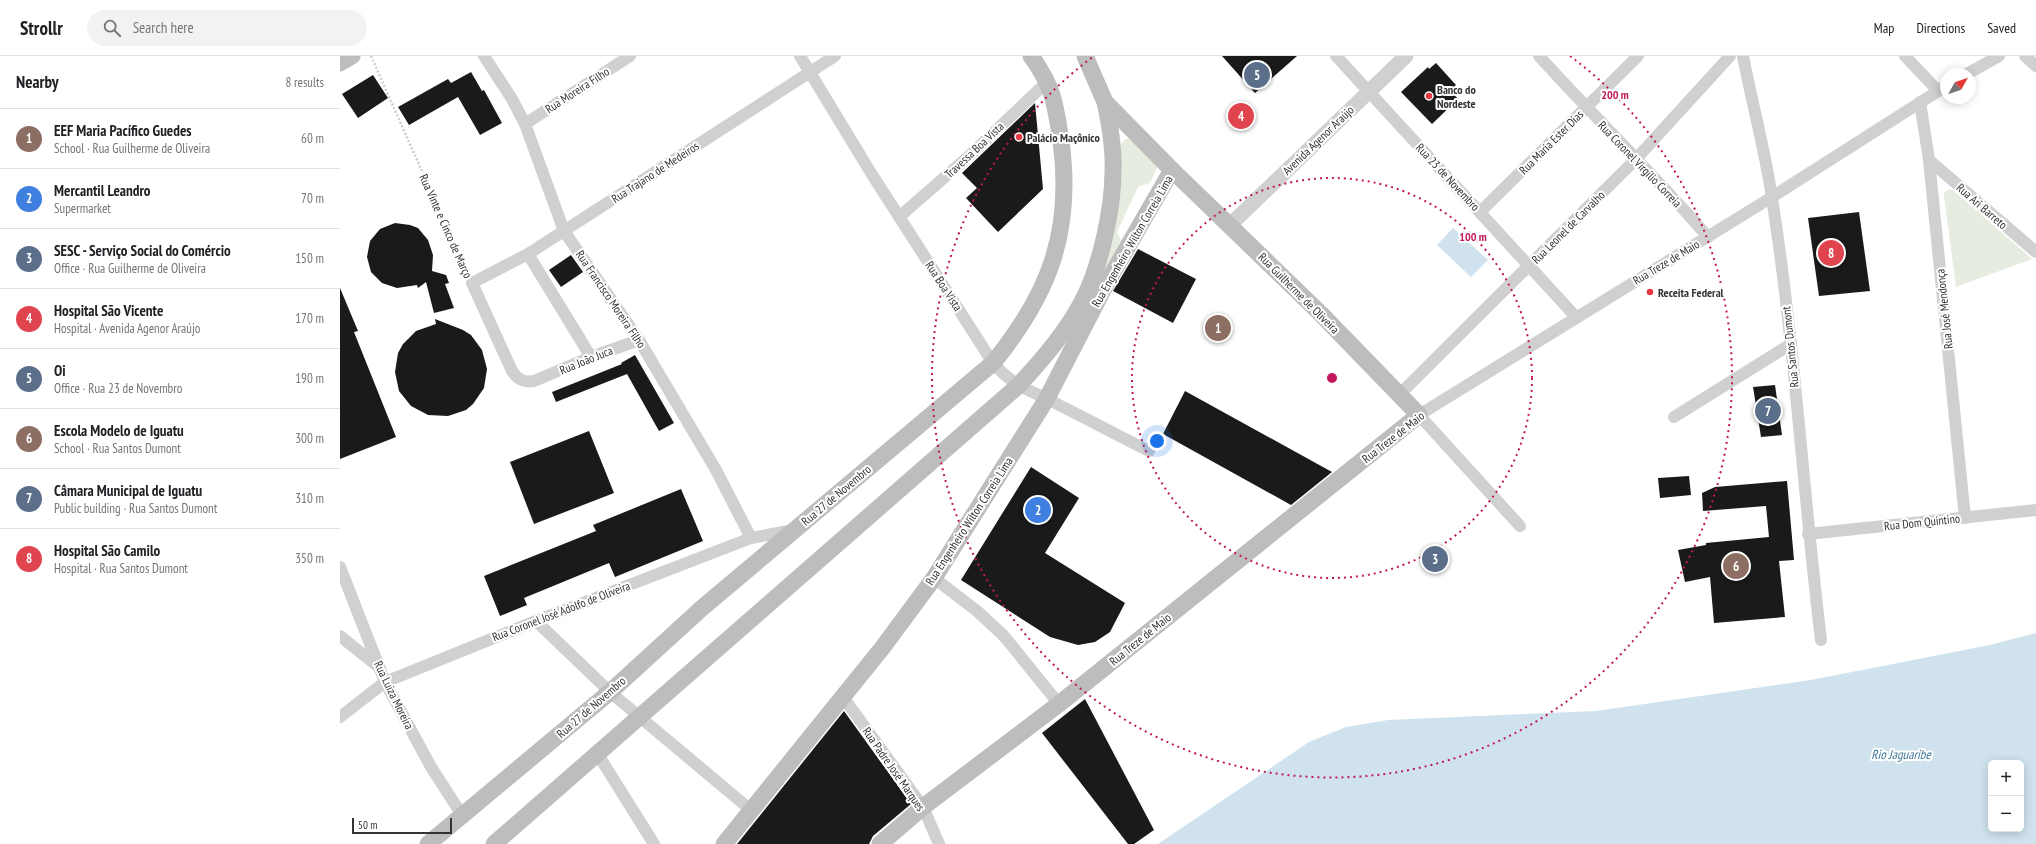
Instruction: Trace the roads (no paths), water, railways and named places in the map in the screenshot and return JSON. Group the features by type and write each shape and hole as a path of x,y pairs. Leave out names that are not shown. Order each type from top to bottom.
{"main road":[{"path":"340,63 352,56"},
{"name":"Rua 27 de Novembro","path":"428,844 610,692 702,608 993,363 1027,316 1044,284 1054,261 1061,231 1065,200 1062,149 1054,98 1048,81 1031,56"},
{"name":"Rua Guilherme de Oliveira","path":"1085,56 1105,102 1400,394 1419,415"},
{"path":"494,844 1018,386 1042,360 1066,327 1085,296 1098,263 1108,219 1113,172 1112,136 1105,102"},
{"name":"Rua Engenheiro Wilton Correia Lima","path":"724,844 883,647 934,578 1047,398 1105,286 1172,170"},
{"name":"Rua Treze de Maio","path":"880,844 923,807 1059,704 1419,415"}],"street":[{"name":"Rua Francisco Moreira Filho","path":"484,56 512,99 525,124 564,231 639,340 716,470 751,538"},
{"name":"Rua Moreira Filho","path":"525,124 630,56"},
{"name":"Rua Boa Vista","path":"800,56 899,217 993,363 1004,375 1018,386 1047,398 1149,451"},
{"name":"Rua Trajano de Medeiros","path":"472,283 528,254 835,56"},
{"name":"Rua 23 de Novembro","path":"1336,56 1576,317"},
{"name":"Avenida Agenor Araújo","path":"1230,225 1406,56"},
{"name":"Rua Coronel Virgílio Correia","path":"1538,56 1586,108 1674,197 1708,237"},
{"name":"Rua Maria Ester Dias","path":"1480,212 1638,56"},
{"name":"Rua Leonel de Carvalho","path":"1400,394 1636,159 1730,56"},
{"name":"Rua Santos Dumont","path":"1743,56 1772,197 1791,344 1808,534 1821,640"},
{"path":"1905,56 1940,86"},
{"path":"1976,69 1999,56"},
{"path":"2025,56 2036,66"},
{"name":"Travessa Boa Vista","path":"899,217 969,156 1048,81"},
{"name":"Rua Treze de Maio","path":"1419,415 1772,197 1940,89"},
{"name":"Rua José Mendonça","path":"1920,102 1929,160 1965,518"},
{"name":"Rua Ari Barreto","path":"1929,160 2036,252"},
{"path":"528,254 591,357"},
{"name":"Rua Vinte e Cinco de Março","path":"472,283 512,371 518,379 526,382 534,381"},
{"name":"Rua João Juca","path":"534,381 591,357 639,340"},
{"path":"1674,416 1791,344"},
{"name":"Rua Guilherme de Oliveira","path":"1419,415 1520,526"},
{"name":"Rua Dom Quintino","path":"1808,534 2036,510"},
{"name":"Rua Coronel José Adolfo de Oliveira","path":"340,717 385,682 536,621 751,538 794,530"},
{"name":"Rua Luiza Moreira","path":"340,567 343,582 385,682 431,767 462,815"},
{"path":"934,578 977,611 1004,636 1059,704"},
{"path":"536,621 610,692 752,811"},
{"path":"340,636 380,669"},
{"name":"Rua Padre José Marques","path":"843,697 923,807 939,844"},
{"path":"597,753 654,844"}],"water":[{"path":"1453,228 1488,260 1471,277 1437,245"},
{"name":"Rio Jaguaribe","path":"2036,633 2036,844 1158,844 1309,742 1346,727 1388,720 1596,711 1811,680 1990,645"}],"place":[{"name":"Oi","path":"1257,75"},
{"name":"Banco do Nordeste","path":"1429,96"},
{"name":"Hospital São Vicente","path":"1241,116"},
{"name":"Palácio Maçônico","path":"1019,137"},
{"name":"Hospital São Camilo","path":"1831,253"},
{"name":"Receita Federal","path":"1650,292"},
{"name":"EEF Maria Pacífico Guedes","path":"1218,328"},
{"name":"Câmara Municipal de Iguatu","path":"1768,411"},
{"name":"Mercantil Leandro","path":"1038,510"},
{"name":"SESC - Serviço Social do Comércio","path":"1435,559"},
{"name":"Escola Modelo de Iguatu","path":"1736,566"}]}
